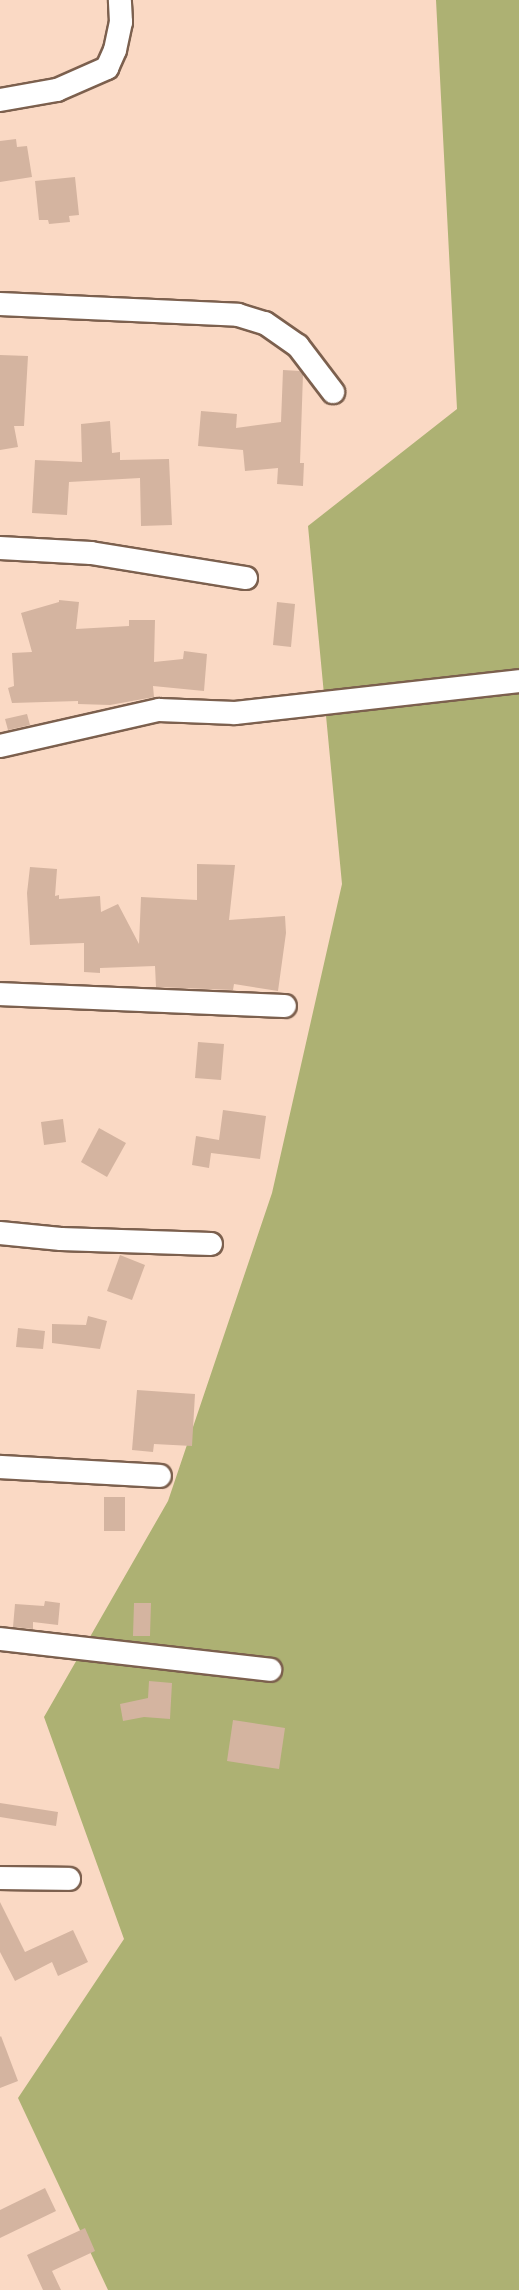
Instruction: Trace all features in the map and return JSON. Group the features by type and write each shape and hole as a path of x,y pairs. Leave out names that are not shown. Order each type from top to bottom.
{"street":[{"path":"0,100 57,90 107,68 115,50 121,22 120,0"},
{"path":"0,303 238,315 265,323 298,346 333,392"},
{"path":"0,548 91,553 246,578"},
{"path":"0,746 159,710 235,713 519,681"},
{"path":"0,994 285,1006"},
{"path":"0,1233 61,1239 211,1244"},
{"path":"0,1467 160,1476"},
{"path":"0,1639 270,1670"},
{"path":"0,1878 69,1879"}],"green space":[{"path":"436,0 519,0 519,2290 108,2290 18,2098 124,1939 44,1717 168,1501 272,1193 342,884 308,526 457,409"}],"building":[{"path":"16,139 17,147 27,146 32,177 0,182 0,141"},
{"path":"75,177 79,215 69,216 70,222 49,224 48,220 39,220 35,181"},
{"path":"0,355 28,356 24,426 14,426 18,447 0,450"},
{"path":"283,370 300,371 303,374 300,463 304,463 303,486 277,484 278,468 245,471 243,450 198,446 201,411 237,414 236,428 281,422"},
{"path":"110,421 112,453 120,452 120,460 169,459 172,525 141,526 140,478 69,482 67,515 32,513 35,460 82,462 81,424"},
{"path":"59,600 79,602 76,629 129,626 129,620 155,620 154,662 183,659 184,651 207,654 204,691 153,686 154,697 110,705 78,704 78,701 12,703 8,688 14,686 12,653 32,652 21,613 59,602"},
{"path":"277,602 295,604 291,647 273,645"},
{"path":"27,714 30,725 8,730 5,719"},
{"path":"197,864 235,865 229,920 285,916 286,933 278,991 234,984 233,990 156,987 155,966 100,968 100,973 84,972 84,943 30,945 27,893 30,867 57,869 55,896 59,895 59,899 100,896 101,912 118,904 139,944 141,897 197,900"},
{"path":"198,1042 224,1044 221,1080 195,1078"},
{"path":"223,1110 266,1116 260,1159 211,1153 209,1168 192,1165 196,1136 219,1140"},
{"path":"63,1119 66,1142 44,1145 41,1122"},
{"path":"99,1128 126,1143 107,1177 81,1162"},
{"path":"120,1255 145,1265 132,1300 107,1291"},
{"path":"88,1316 107,1321 100,1349 52,1343 52,1324 86,1325"},
{"path":"18,1328 45,1331 43,1349 16,1347"},
{"path":"137,1390 195,1394 192,1446 154,1444 153,1452 132,1450"},
{"path":"104,1497 125,1497 125,1531 104,1531"},
{"path":"45,1601 60,1603 58,1625 33,1622 33,1629 13,1627 15,1604 44,1606"},
{"path":"134,1603 151,1603 150,1636 133,1636"},
{"path":"149,1681 172,1683 170,1719 144,1717 123,1721 120,1704 148,1698"},
{"path":"233,1720 285,1728 279,1769 227,1761"},
{"path":"0,1803 58,1812 56,1826 0,1817"},
{"path":"0,1902 25,1952 73,1930 88,1962 58,1976 52,1962 15,1981 0,1952"},
{"path":"0,2037 18,2081 0,2088"},
{"path":"45,2188 56,2211 0,2238 0,2210"},
{"path":"85,2228 95,2251 52,2271 61,2290 43,2290 27,2255"}]}
